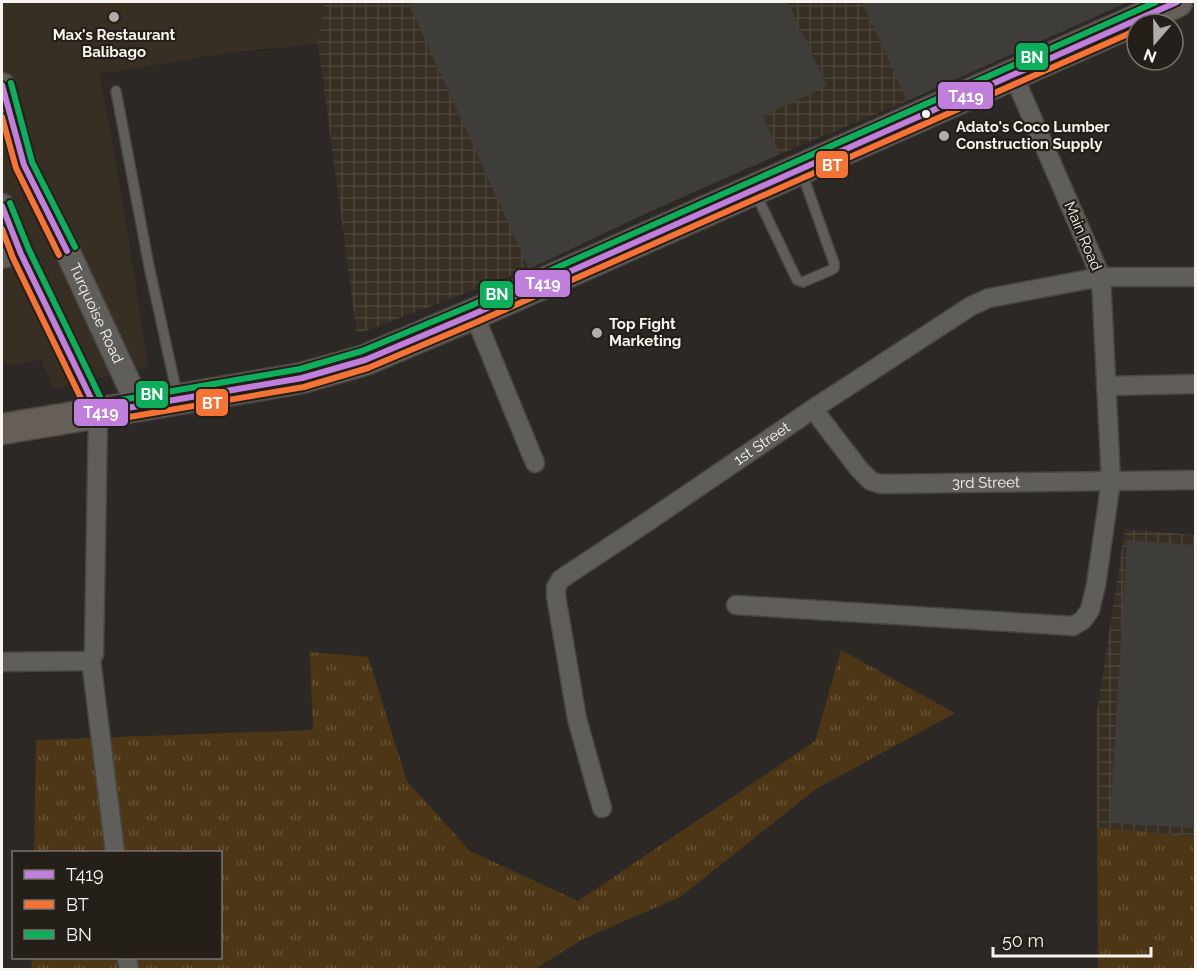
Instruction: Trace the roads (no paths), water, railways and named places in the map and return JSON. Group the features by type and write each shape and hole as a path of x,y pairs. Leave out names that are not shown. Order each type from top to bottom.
{"main road":[{"path":"2,429 302,378 365,360 474,314 1177,2"}],"street":[{"name":"Main Road","path":"736,605 1073,626 1083,620 1089,610 1096,585 1111,481 1101,278 1013,74"},
{"name":"Turquoise Road","path":"2,86 24,165 65,246 139,406"},
{"path":"2,206 11,256 98,413 94,654 91,660 115,851"},
{"name":"1st Street","path":"602,808 577,719 556,596 556,587 561,579 813,409 971,306 989,298 1101,278 1196,277"},
{"path":"474,314 535,463"},
{"path":"1106,386 1196,384"},
{"name":"3rd Street","path":"813,409 859,469 871,481 881,484 1196,480"},
{"path":"2,662 91,660"}],"lane":[{"path":"116,91 149,266 179,400"},
{"path":"754,189 797,280 803,282 831,270 834,268 834,263 800,168"}],"place":[{"name":"Max's Restaurant Balibago","path":"114,17"},
{"name":"Adato's Coco Lumber Construction Supply","path":"944,136"},
{"name":"Top Fight Marketing","path":"597,333"}]}
